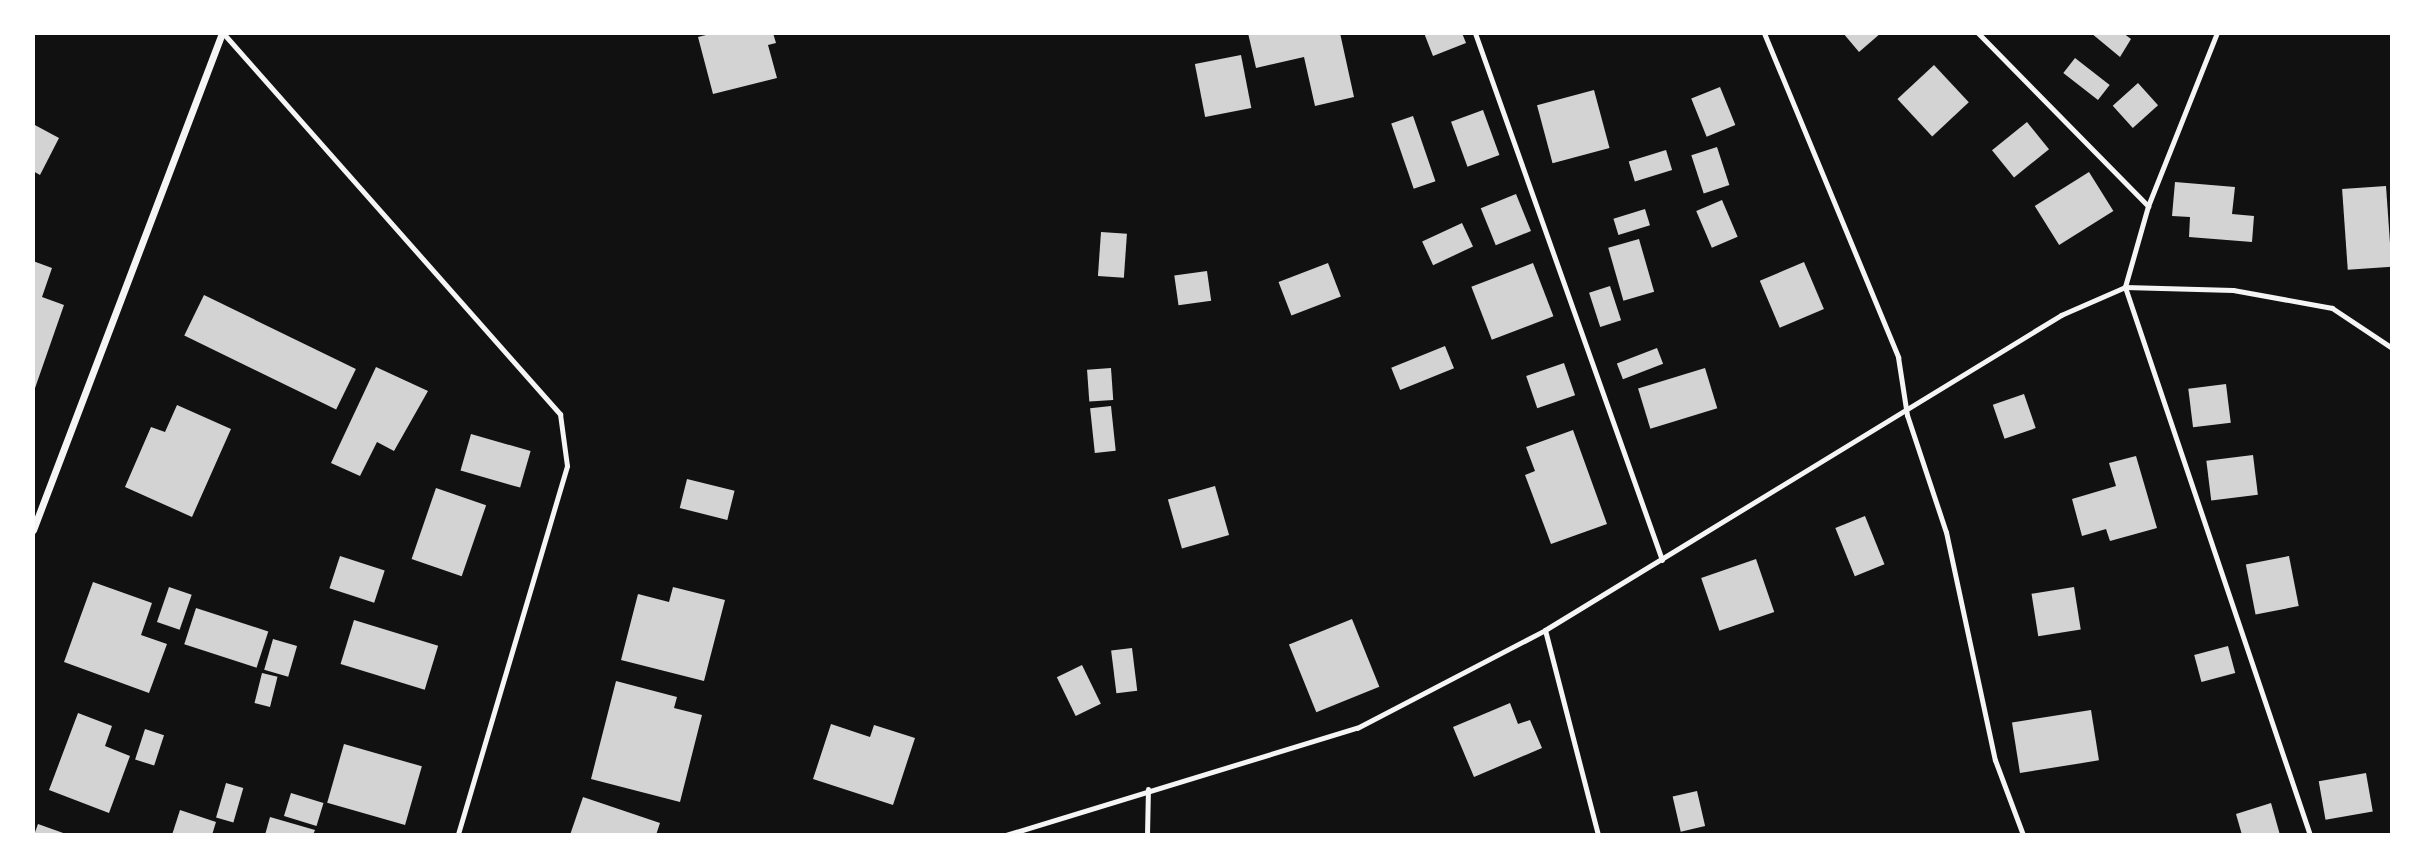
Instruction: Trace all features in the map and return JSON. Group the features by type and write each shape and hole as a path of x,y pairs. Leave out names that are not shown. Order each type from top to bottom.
{"street":[{"path":"33,530 223,34"}],"lane":[{"path":"1475,33 1662,560"},
{"path":"1764,33 1898,357 1907,415 1946,531 1995,760 2023,835"},
{"path":"1978,33 2148,206"},
{"path":"2217,33 2148,206 2125,287 2310,835"},
{"path":"223,34 560,414 567,466 458,835"},
{"path":"1006,835 1148,789 1357,728 1545,630 1907,415 2062,315 2125,287 2233,290 2332,308 2392,348"},
{"path":"1545,630 1598,835"},
{"path":"1147,835 1148,789"}],"building":[{"path":"714,33 773,33 776,43 768,45 777,78 713,94 698,37"},
{"path":"1248,33 1340,33 1354,97 1315,106 1304,57 1256,68"},
{"path":"1424,33 1462,33 1466,43 1433,56"},
{"path":"1843,33 1881,33 1859,52"},
{"path":"2091,33 2123,33 2131,39 2120,57"},
{"path":"1241,55 1251,108 1205,117 1195,64"},
{"path":"2075,58 2110,85 2098,100 2063,73"},
{"path":"1934,65 1969,102 1932,136 1897,99"},
{"path":"2138,83 2158,105 2133,128 2113,106"},
{"path":"1720,87 1735,125 1707,137 1691,99"},
{"path":"1594,90 1610,148 1553,163 1537,105"},
{"path":"1483,110 1499,155 1467,167 1451,122"},
{"path":"1413,116 1435,181 1414,189 1391,123"},
{"path":"2027,122 2049,149 2014,178 1992,150"},
{"path":"33,124 59,138 40,175 33,171"},
{"path":"1717,147 1729,185 1704,193 1691,155"},
{"path":"1666,150 1672,170 1635,181 1629,161"},
{"path":"2089,172 2113,211 2059,245 2035,206"},
{"path":"2175,182 2235,187 2232,214 2254,216 2252,242 2189,237 2190,217 2172,216"},
{"path":"2386,186 2392,267 2348,270 2342,189"},
{"path":"1516,194 1531,231 1496,245 1481,208"},
{"path":"1722,200 1738,237 1712,248 1696,211"},
{"path":"1645,209 1650,225 1618,235 1613,219"},
{"path":"1462,223 1473,247 1433,265 1422,242"},
{"path":"1101,232 1127,234 1124,278 1098,276"},
{"path":"1639,239 1654,292 1623,301 1608,248"},
{"path":"33,261 52,268 42,297 64,305 34,391"},
{"path":"1804,262 1824,309 1780,328 1760,281"},
{"path":"1328,263 1341,297 1291,316 1279,282"},
{"path":"1533,263 1553,316 1492,340 1471,287"},
{"path":"1207,271 1211,301 1178,305 1174,276"},
{"path":"1610,286 1621,320 1600,327 1589,293"},
{"path":"204,295 356,369 336,410 184,335"},
{"path":"1445,346 1454,368 1400,390 1391,368"},
{"path":"1657,348 1663,364 1623,379 1617,363"},
{"path":"1564,363 1575,395 1537,408 1526,376"},
{"path":"376,367 428,391 394,451 377,442 360,476 331,463"},
{"path":"1111,368 1113,400 1089,402 1087,370"},
{"path":"1705,368 1717,408 1650,429 1638,388"},
{"path":"2226,384 2231,423 2193,427 2188,389"},
{"path":"2024,394 2036,428 2005,439 1993,405"},
{"path":"177,405 231,429 192,517 125,487 151,427 165,432"},
{"path":"1111,406 1116,451 1095,453 1090,408"},
{"path":"1573,430 1607,524 1551,544 1525,475 1535,471 1526,447"},
{"path":"471,434 531,451 520,488 461,471"},
{"path":"2253,455 2258,495 2211,500 2206,461"},
{"path":"2136,456 2157,528 2110,541 2106,529 2082,536 2072,499 2116,486 2109,463"},
{"path":"687,479 735,491 727,520 680,508"},
{"path":"1215,486 1229,535 1182,549 1168,500"},
{"path":"436,488 486,505 462,576 412,559"},
{"path":"1865,516 1884,564 1855,576 1835,528"},
{"path":"340,556 385,571 374,603 329,588"},
{"path":"2289,556 2299,606 2256,614 2246,564"},
{"path":"1756,559 1774,612 1719,631 1701,578"},
{"path":"93,582 152,603 141,635 167,644 149,693 64,662"},
{"path":"169,587 192,595 180,630 157,622"},
{"path":"673,587 725,600 704,681 621,660 638,594 669,602"},
{"path":"2074,587 2081,629 2038,636 2032,594"},
{"path":"196,608 268,631 257,668 184,644"},
{"path":"1352,619 1379,687 1316,712 1289,644"},
{"path":"354,620 438,646 425,690 341,664"},
{"path":"273,639 297,646 288,677 264,670"},
{"path":"2228,646 2235,673 2201,682 2194,655"},
{"path":"1132,648 1137,691 1116,693 1111,651"},
{"path":"1082,665 1101,704 1076,716 1057,677"},
{"path":"262,673 278,677 270,707 255,703"},
{"path":"616,681 677,697 674,708 702,715 680,802 591,779"},
{"path":"1510,703 1518,724 1530,720 1542,748 1474,777 1453,727"},
{"path":"2091,710 2099,760 2020,773 2012,723"},
{"path":"78,713 112,726 105,746 130,756 109,813 49,790"},
{"path":"831,724 870,737 874,725 915,738 893,805 813,779"},
{"path":"145,729 164,735 154,766 135,759"},
{"path":"344,744 422,766 405,825 327,803"},
{"path":"2366,773 2373,811 2326,820 2319,781"},
{"path":"226,783 243,788 233,823 216,818"},
{"path":"1697,791 1705,826 1681,832 1673,797"},
{"path":"291,793 324,803 316,826 284,816"},
{"path":"583,797 660,823 656,835 570,835"},
{"path":"2271,803 2280,835 2242,835 2236,814"},
{"path":"180,810 216,822 212,835 172,835"},
{"path":"270,817 315,830 313,835 265,835"},
{"path":"38,824 66,834 66,835 34,835"}]}
